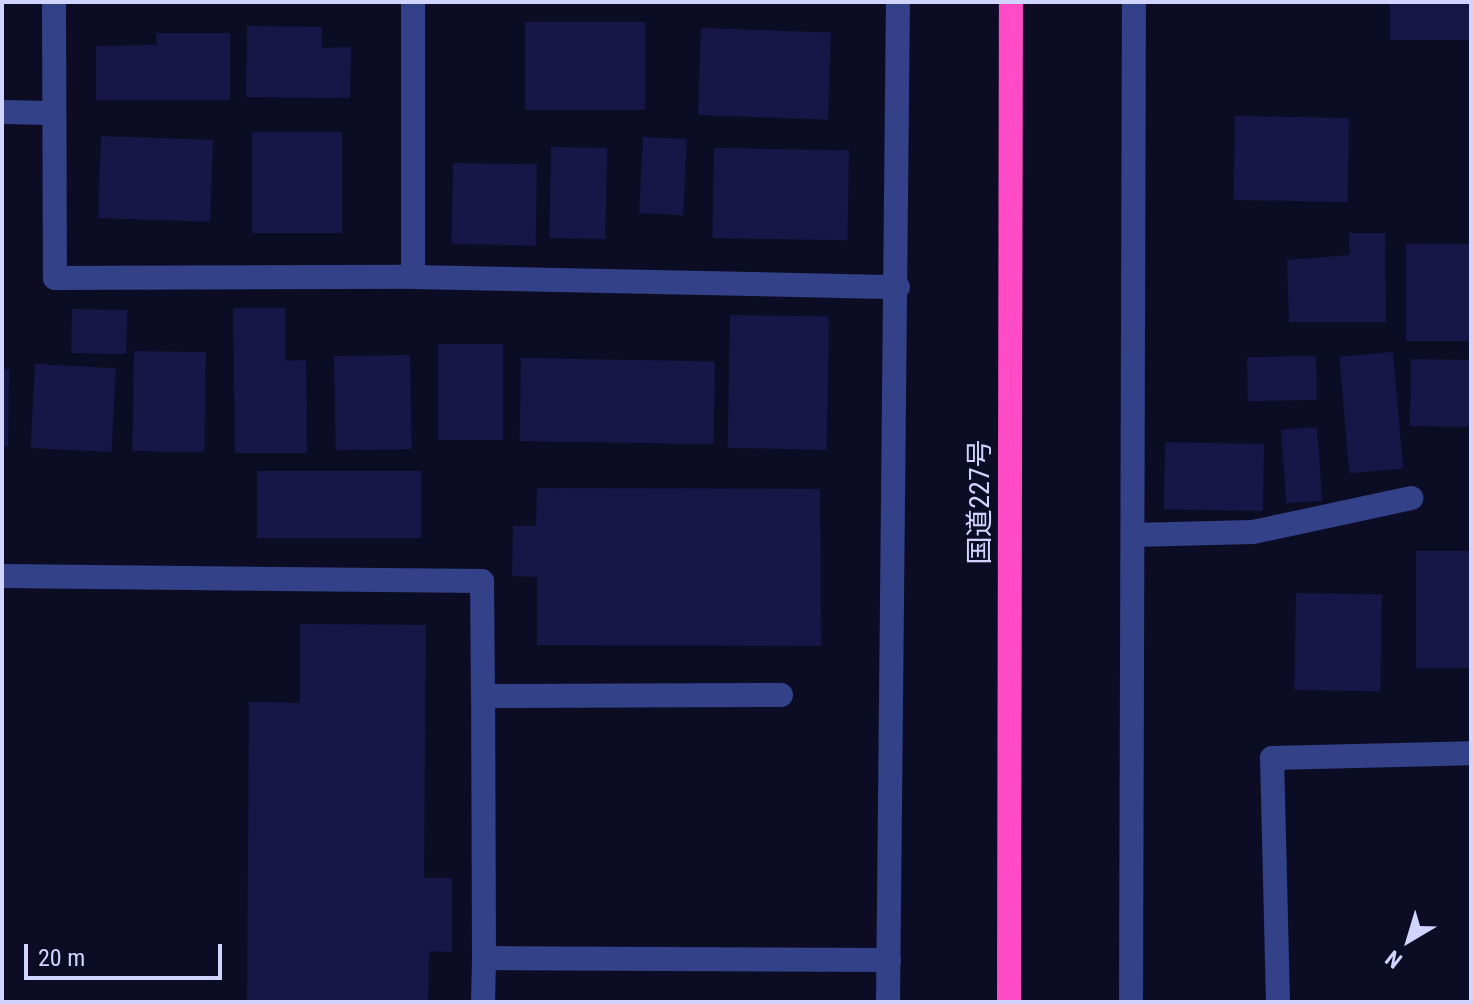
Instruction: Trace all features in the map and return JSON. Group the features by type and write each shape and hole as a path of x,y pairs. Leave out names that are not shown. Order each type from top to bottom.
{"highway":[{"name":"国道227号","path":"1009,1002 1011,2"}],"street":[{"path":"54,2 55,278 413,277 898,287"},
{"path":"413,2 413,277"},
{"path":"888,1002 898,287 898,2"},
{"path":"1131,1002 1134,2"},
{"path":"2,112 53,113"},
{"path":"1133,535 1253,532 1411,498"},
{"path":"2,576 482,581 483,1002"},
{"path":"483,696 781,695"},
{"path":"1278,1002 1272,758 1471,753"},
{"path":"484,958 889,960"}],"building":[{"path":"1390,2 1471,2 1471,40 1390,40"},
{"path":"525,22 645,22 645,110 525,110"},
{"path":"247,26 322,27 322,48 351,47 350,98 246,97"},
{"path":"701,28 831,33 828,119 698,115"},
{"path":"156,33 230,33 230,100 96,100 96,46 157,45"},
{"path":"1235,116 1349,118 1348,202 1234,200"},
{"path":"252,132 342,132 342,233 252,233"},
{"path":"101,136 213,140 210,222 98,218"},
{"path":"643,137 687,139 683,215 639,213"},
{"path":"551,147 607,148 605,239 549,238"},
{"path":"714,148 849,150 847,240 712,238"},
{"path":"453,163 537,164 536,245 452,244"},
{"path":"1349,233 1385,233 1386,322 1289,322 1287,260 1350,255"},
{"path":"1406,244 1471,244 1471,341 1406,341"},
{"path":"233,308 285,308 285,361 306,360 307,453 235,453"},
{"path":"72,309 127,310 126,354 71,353"},
{"path":"730,315 829,317 827,450 728,448"},
{"path":"438,344 503,344 503,440 438,440"},
{"path":"134,351 206,352 204,452 132,451"},
{"path":"1393,352 1403,469 1349,473 1339,357"},
{"path":"410,355 412,449 336,450 334,356"},
{"path":"1316,356 1317,400 1248,401 1247,357"},
{"path":"521,358 715,361 714,444 520,441"},
{"path":"1411,359 1471,360 1470,427 1410,426"},
{"path":"35,364 116,368 111,452 31,448"},
{"path":"2,369 9,369 8,446 2,446"},
{"path":"1317,427 1322,501 1286,503 1281,430"},
{"path":"1165,442 1264,444 1263,511 1164,509"},
{"path":"257,471 421,471 421,538 257,538"},
{"path":"537,488 820,489 821,646 537,645 537,577 512,576 513,526 536,526"},
{"path":"1416,551 1471,551 1471,668 1416,668"},
{"path":"1296,593 1382,595 1380,691 1294,690"},
{"path":"300,624 426,625 424,878 452,878 452,952 429,951 428,1002 247,1002 249,702 300,703"}]}
